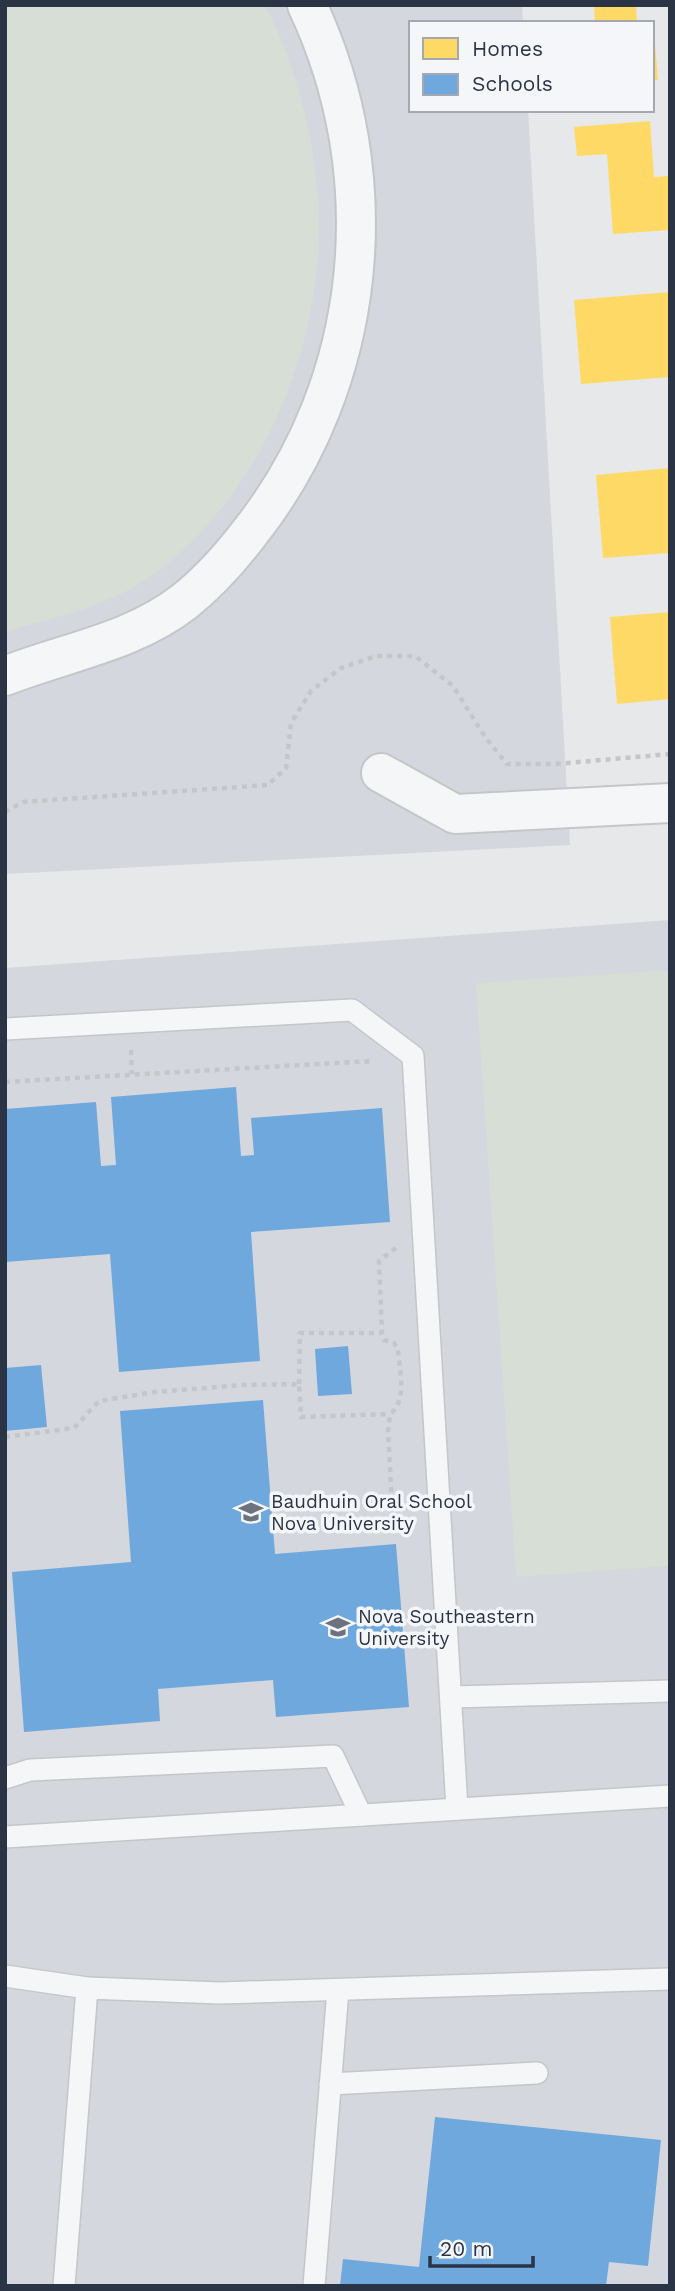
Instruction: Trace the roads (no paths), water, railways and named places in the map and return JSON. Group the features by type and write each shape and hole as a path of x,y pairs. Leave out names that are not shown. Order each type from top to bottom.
{"street":[{"path":"5,676 131,634 185,601 229,558 270,507 302,455 328,394 344,333 355,270 357,210 350,146 338,85 307,5"},
{"path":"380,773 455,814 670,803"}],"lane":[{"path":"5,1029 352,1010 413,1056 457,1809"},
{"path":"451,1698 670,1691"},
{"path":"5,1779 30,1770 333,1756 361,1815"},
{"path":"5,1837 670,1796"},
{"path":"5,1976 87,1988 220,1993 670,1979"},
{"path":"64,2286 87,1988"},
{"path":"314,2286 338,1990"},
{"path":"330,2084 537,2073"}],"place":[{"name":"Baudhuin Oral School Nova University","path":"251,1512"},
{"name":"Nova Southeastern University","path":"338,1627"}]}
